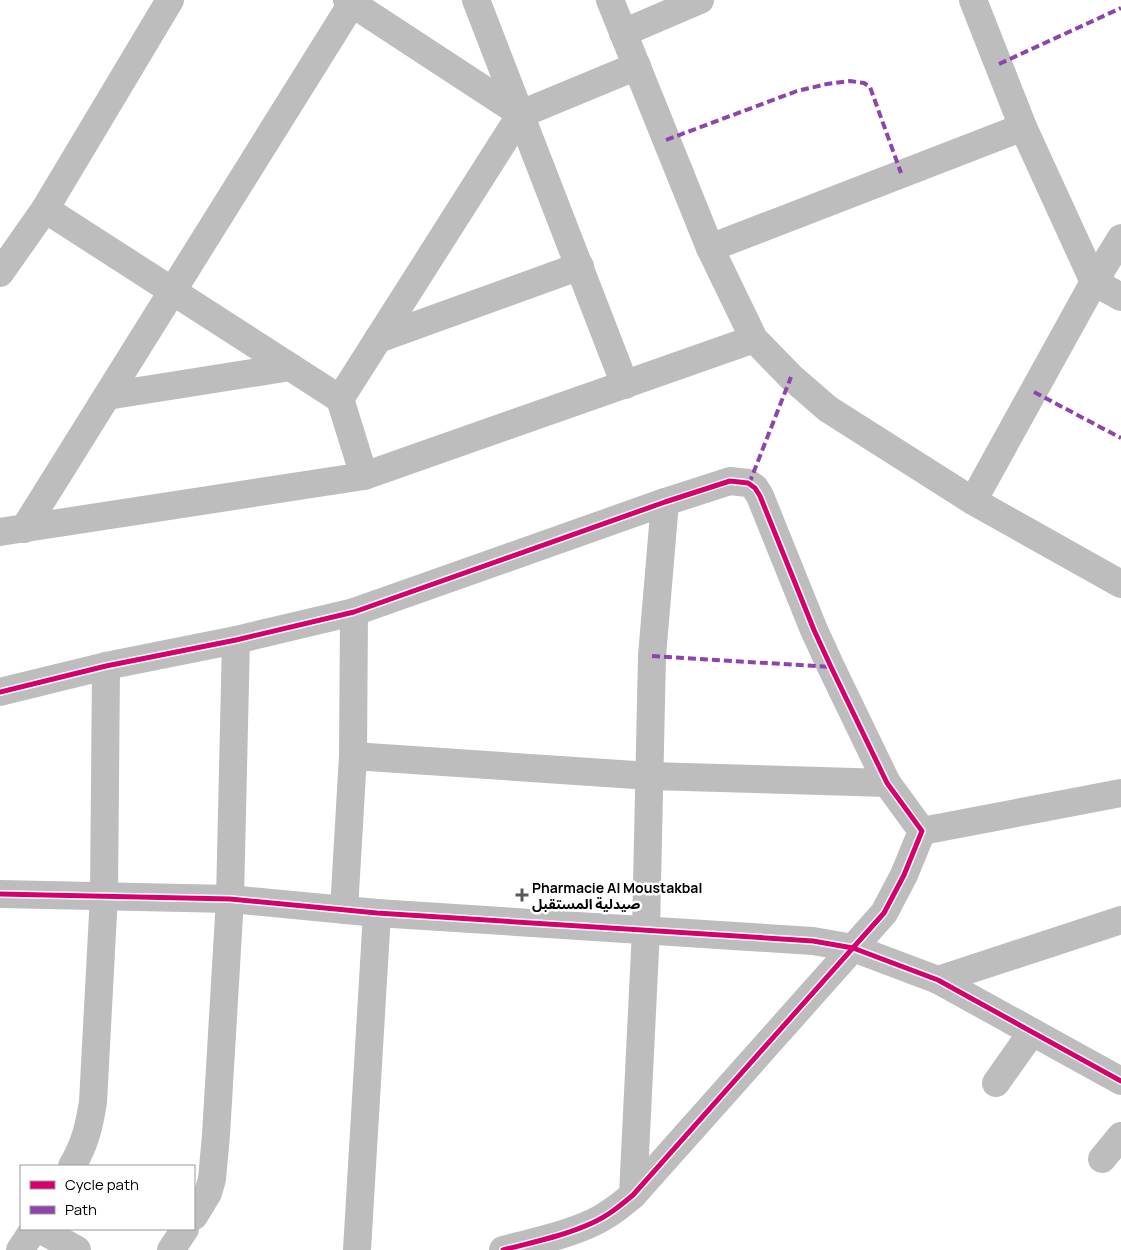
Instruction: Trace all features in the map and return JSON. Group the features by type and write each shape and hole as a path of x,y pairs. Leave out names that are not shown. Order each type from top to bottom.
{"street":[{"path":"0,273 45,208 170,0"},
{"path":"476,0 522,114 625,385"},
{"path":"610,0 710,248 754,339 791,377 828,409 973,501 1121,584"},
{"path":"623,33 700,0"},
{"path":"973,0 1023,127 1094,282 1121,297"},
{"path":"12,531 107,396 351,1 522,114"},
{"path":"340,399 522,114 637,66"},
{"path":"710,248 1023,127"},
{"path":"45,208 340,399 364,476"},
{"path":"973,501 1094,282 1121,238"},
{"path":"378,340 580,266"},
{"path":"12,531 364,476 754,339"},
{"path":"107,396 290,367"},
{"path":"0,692 106,666 236,640 354,612 665,502 730,482 748,483 760,496 814,630 888,783 922,831"},
{"path":"633,1195 646,930 652,656 665,502"},
{"path":"344,910 352,756 354,612"},
{"path":"195,1214 208,1193 214,1164 230,899 236,640"},
{"path":"73,1165 83,1148 93,1102 104,895 106,666"},
{"path":"352,756 650,776 888,783"},
{"path":"922,831 1121,793"},
{"path":"503,1250 568,1232 592,1223 616,1210 633,1195 884,913 904,875 922,831"},
{"path":"0,894 230,899 377,913 813,941 853,948 938,980 1121,1081"},
{"path":"357,1250 377,913"},
{"path":"938,980 1121,920"},
{"path":"996,1083 1032,1032"},
{"path":"1102,1159 1121,1136"},
{"path":"20,1250 33,1230"},
{"path":"42,1230 77,1250"},
{"path":"171,1250 184,1230"}],"marked path":[{"path":"999,64 1121,8"},
{"path":"666,140 797,91 850,81 864,83 870,87 901,173"},
{"path":"749,484 791,377"},
{"path":"1034,392 1121,438"},
{"path":"652,656 831,667"}],"cycle path":[{"path":"0,692 106,666 236,640 354,612 665,502 730,481 748,483 755,488 760,496 814,630 887,783 922,831 904,875 884,913 633,1195 609,1214 581,1228 503,1250"},
{"path":"0,894 230,899 377,913 813,941 853,948 938,980 1121,1081"}],"place":[{"name":"Pharmacie Al Moustakbal صيدلية المستقبل","path":"522,895"}]}
